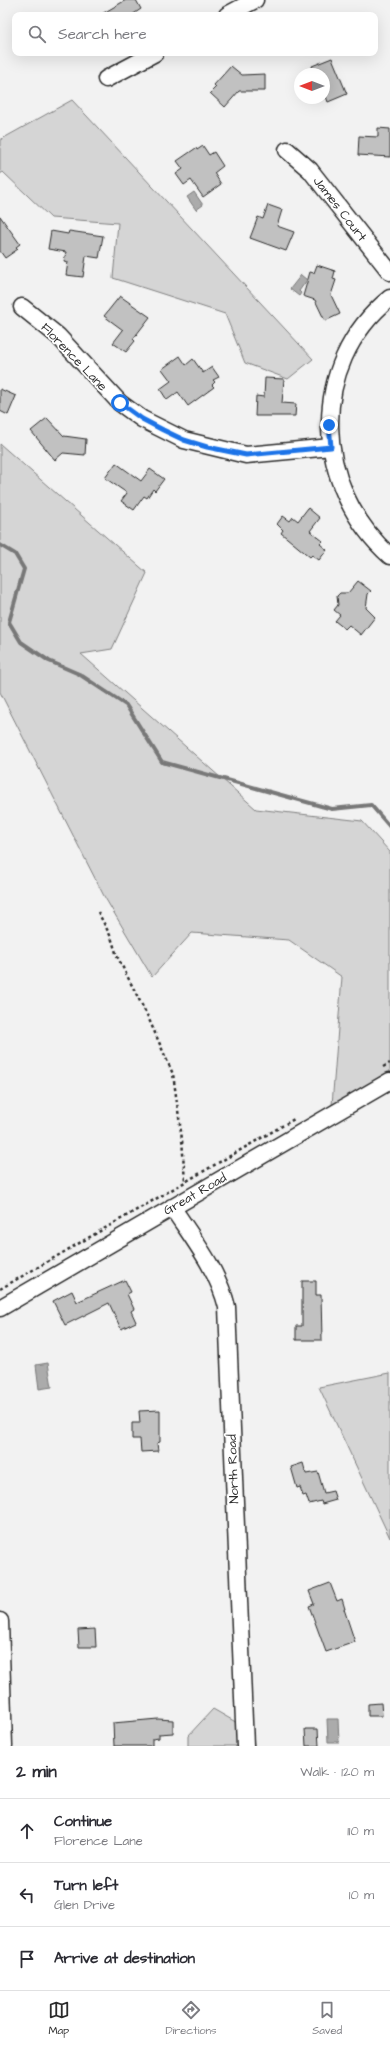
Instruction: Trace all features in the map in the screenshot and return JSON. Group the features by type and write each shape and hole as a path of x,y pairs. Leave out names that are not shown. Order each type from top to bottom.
{"street":[{"path":"233,12 255,0"},
{"path":"106,79 149,56"},
{"name":"James Court","path":"287,150 310,170 390,272"},
{"path":"390,298 364,323 343,359 331,400 329,425 331,447 341,485 364,528 390,556"},
{"name":"Florence Lane","path":"22,307 58,336 120,403 142,419 184,440 246,455 331,447"},
{"name":"Great Road","path":"0,1308 390,1081"},
{"name":"North Road","path":"172,1207 216,1276 223,1290 227,1307 245,1746"},
{"path":"0,1621 4,1746"}],"path":[{"path":"98,912 111,937 117,956 148,1017 173,1074 182,1139 184,1182"},
{"path":"377,1071 390,1063"},
{"path":"0,1289 297,1117"}],"shaded area":[{"path":"72,100 313,359 288,379 245,363 225,314 113,278 118,223 51,218 3,172 0,174 0,140"},
{"path":"194,192 203,205 196,210 187,197"},
{"path":"301,275 307,280 299,291 301,293 299,296 290,289"},
{"path":"0,444 147,573 112,649 81,654 256,809 362,821 390,852 390,1084 331,1118 342,977 289,940 192,933 152,977 104,896 0,692"},
{"path":"48,1363 52,1387 39,1389 36,1365"},
{"path":"390,1373 390,1538 319,1387"},
{"path":"213,1709 253,1732 254,1746 188,1746 188,1736"},
{"path":"327,1719 338,1719 339,1742 328,1742"}],"building":[{"path":"126,0 136,0 141,9 136,12 105,12"},
{"path":"332,58 347,94 330,101 330,68 312,68 312,66"},
{"path":"231,66 242,75 265,74 265,91 239,91 225,107 210,93 216,87 214,85"},
{"path":"378,128 390,129 390,157 358,155 359,136 378,137"},
{"path":"203,146 209,155 214,152 223,166 214,173 221,184 203,197 191,180 184,185 176,174 183,169 177,161 196,148 197,150"},
{"path":"268,205 282,210 277,226 294,232 286,251 250,238 258,217 263,219"},
{"path":"0,216 20,244 16,247 18,249 5,258 0,251"},
{"path":"51,231 68,234 69,231 103,236 99,258 86,256 83,277 66,275 68,262 64,261 66,252 48,249"},
{"path":"317,265 335,271 333,279 336,280 331,295 340,314 325,321 315,300 303,296 310,272 314,273"},
{"path":"120,296 150,317 133,339 135,341 126,352 113,343 123,330 104,316"},
{"path":"180,356 186,365 193,359 203,373 212,367 219,377 213,380 215,382 212,385 214,387 188,406 178,392 167,400 160,389 171,381 162,369"},
{"path":"265,378 284,379 282,403 296,404 295,416 255,416 256,396 264,397"},
{"path":"0,389 16,396 8,415 0,411"},
{"path":"47,418 64,436 86,439 85,455 63,453 55,460 31,431"},
{"path":"116,463 141,481 150,469 164,479 155,491 153,489 147,498 144,496 134,510 121,501 127,493 105,478"},
{"path":"308,508 320,518 310,531 323,541 320,544 327,550 319,560 312,555 310,557 281,533 283,530 277,524 283,516 290,521 293,517 298,521"},
{"path":"358,581 371,591 368,594 366,608 375,617 361,635 349,625 345,629 335,621 340,615 334,610 338,605 337,596 340,593 348,593"},
{"path":"125,1280 131,1292 127,1294 134,1309 131,1311 136,1322 121,1329 109,1303 65,1325 53,1301 72,1291 77,1302"},
{"path":"302,1281 316,1281 316,1295 321,1295 322,1340 296,1340 296,1326 302,1326"},
{"path":"160,1410 160,1442 157,1443 158,1451 141,1452 140,1439 132,1439 132,1423 140,1423 139,1411"},
{"path":"303,1463 306,1474 318,1472 324,1493 333,1491 336,1500 322,1504 321,1501 309,1504 306,1495 303,1496 300,1487 297,1488 291,1467"},
{"path":"330,1583 337,1601 342,1599 355,1642 326,1652 309,1606 314,1604 309,1591"},
{"path":"95,1629 96,1647 79,1647 78,1630"},
{"path":"381,1703 382,1716 368,1716 368,1704"},
{"path":"158,1719 173,1720 173,1733 159,1734 159,1738 152,1739 152,1746 114,1746 113,1723"},
{"path":"305,1729 318,1729 319,1746 306,1746"}],"waterway":[{"path":"0,545 15,554 24,569 9,622 21,642 49,661 79,674 126,705 162,762 332,809 371,805 390,827"}],"route":[{"path":"120,403 142,419 184,440 207,447 246,455 331,447 329,425"}]}
